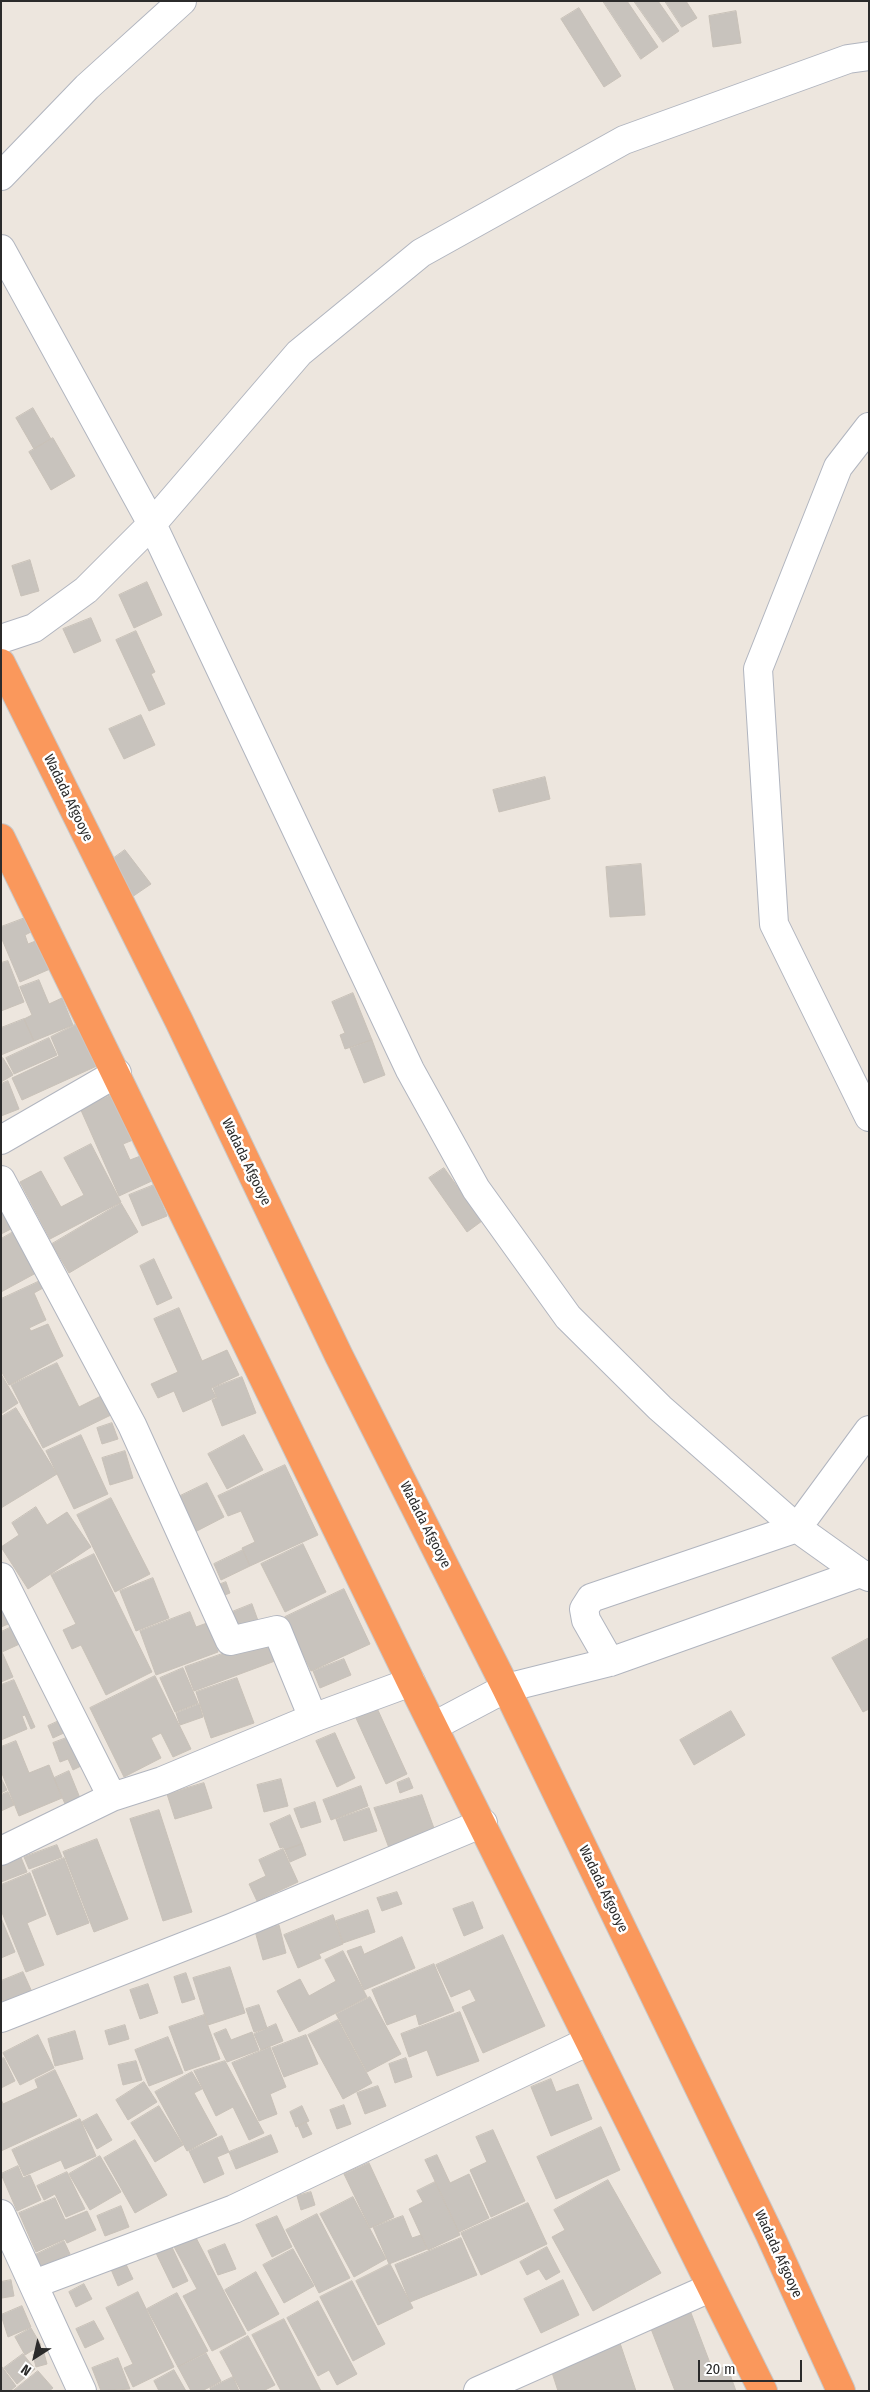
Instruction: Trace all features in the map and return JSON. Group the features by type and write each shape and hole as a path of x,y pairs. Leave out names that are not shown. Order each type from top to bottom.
{"highway":[{"name":"Wadada Afgooye","path":"1,663 174,1012 339,1356 506,1688 770,2235 841,2391"},
{"path":"1,838 411,1682 710,2288 763,2391"}],"street":[{"path":"1,176 87,87 182,1"},
{"path":"1,639 34,628 86,590 152,524 299,353 421,253 624,140 848,58 869,56"},
{"path":"1,249 152,524 410,1070 476,1189 568,1317 660,1408 797,1528 864,1575"},
{"path":"869,427 838,466 758,669 774,924 869,1117"},
{"path":"1,1140 117,1074"},
{"path":"1,1180 132,1426 230,1641 276,1630 313,1718"},
{"path":"610,1662 586,1620 584,1609 591,1598 797,1528 869,1430"},
{"path":"434,1726 506,1688 610,1662 864,1575"},
{"path":"1,1577 112,1798"},
{"path":"1,1851 112,1798 162,1781 313,1718 411,1682"},
{"path":"1,2018 231,1928 482,1823"},
{"path":"34,2284 234,2210 589,2041"},
{"path":"1,2214 82,2391"},
{"path":"478,2391 710,2288"}],"building":[{"path":"603,1 627,1 658,47 641,59"},
{"path":"634,1 658,1 679,31 663,42"},
{"path":"665,1 686,1 697,18 682,27"},
{"path":"579,8 621,76 604,87 561,19"},
{"path":"736,11 741,43 713,47 709,16"},
{"path":"33,408 51,439 34,449 16,418"},
{"path":"53,438 75,476 51,490 29,452"},
{"path":"30,560 39,591 21,596 12,566"},
{"path":"147,582 162,615 134,628 119,595"},
{"path":"91,618 101,641 74,653 63,629"},
{"path":"136,631 155,672 151,674 165,704 149,711 116,640"},
{"path":"141,715 155,745 124,759 109,729"},
{"path":"545,777 550,799 499,812 493,790"},
{"path":"125,850 151,884 132,897 107,863"},
{"path":"641,864 645,915 610,917 606,867"},
{"path":"25,918 31,932 25,935 28,944 38,940 50,969 20,982 1,937 1,927"},
{"path":"8,961 24,1002 1,1011 1,963"},
{"path":"39,980 49,1004 62,998 73,1025 34,1041 24,1019 32,1015 20,987"},
{"path":"353,993 372,1040 345,1049 340,1035 345,1033 332,1002"},
{"path":"24,1019 34,1041 1,1055 1,1028"},
{"path":"79,1023 99,1065 22,1100 12,1078 59,1056 51,1037"},
{"path":"49,1038 57,1055 14,1074 6,1058"},
{"path":"372,1040 385,1075 364,1083 350,1048"},
{"path":"3,1058 13,1075 1,1082 1,1059"},
{"path":"8,1081 19,1109 1,1116 1,1084"},
{"path":"113,1094 133,1140 123,1144 130,1160 143,1155 154,1180 119,1196 80,1108"},
{"path":"91,1144 121,1202 50,1239 20,1182 41,1171 61,1207 84,1195 64,1158"},
{"path":"444,1168 482,1221 467,1232 429,1178"},
{"path":"154,1185 167,1216 142,1226 129,1195"},
{"path":"121,1203 138,1232 69,1273 52,1244"},
{"path":"1,1209 13,1228 1,1234"},
{"path":"15,1231 36,1273 1,1292 1,1239"},
{"path":"154,1259 172,1298 157,1305 140,1266"},
{"path":"40,1281 43,1288 34,1293 46,1320 29,1328 31,1331 48,1324 63,1356 9,1385 1,1371 1,1299"},
{"path":"179,1308 202,1361 227,1350 239,1375 211,1388 216,1397 183,1412 174,1391 158,1398 151,1384 178,1372 154,1319"},
{"path":"57,1363 79,1407 103,1395 113,1414 43,1448 11,1385"},
{"path":"1,1374 18,1403 1,1414"},
{"path":"242,1377 256,1413 222,1426 212,1400 217,1398 213,1388"},
{"path":"16,1408 57,1474 1,1508 1,1417"},
{"path":"112,1423 118,1439 102,1444 97,1428"},
{"path":"81,1435 108,1494 74,1509 46,1451"},
{"path":"244,1435 263,1470 227,1489 208,1454"},
{"path":"125,1451 133,1478 110,1485 102,1458"},
{"path":"285,1465 318,1535 250,1566 242,1548 255,1542 241,1511 228,1516 218,1496"},
{"path":"207,1483 224,1517 193,1533 176,1498"},
{"path":"111,1498 150,1574 115,1592 77,1515"},
{"path":"36,1507 47,1525 67,1512 91,1547 28,1589 1,1547 19,1535 12,1523"},
{"path":"303,1544 326,1592 285,1612 261,1564"},
{"path":"243,1550 250,1566 221,1580 214,1564"},
{"path":"94,1554 152,1672 106,1695 81,1645 72,1649 63,1630 76,1624 51,1575"},
{"path":"153,1578 169,1618 136,1631 120,1591"},
{"path":"226,1582 230,1593 217,1598 213,1587"},
{"path":"344,1589 370,1644 311,1671 285,1617"},
{"path":"252,1604 260,1626 235,1636 227,1614"},
{"path":"5,1606 13,1622 1,1627 1,1608"},
{"path":"190,1612 196,1627 207,1623 218,1652 156,1675 140,1631"},
{"path":"16,1625 24,1642 2,1652 13,1677 1,1682 1,1632"},
{"path":"869,1638 869,1709 863,1712 832,1658"},
{"path":"265,1639 275,1661 194,1691 185,1667"},
{"path":"344,1659 351,1675 320,1688 313,1671"},
{"path":"183,1668 198,1703 175,1712 160,1678"},
{"path":"155,1676 191,1749 173,1757 161,1733 151,1738 161,1758 124,1777 90,1708"},
{"path":"237,1678 254,1723 211,1738 196,1692"},
{"path":"14,1680 35,1727 31,1729 25,1715 22,1716 27,1729 1,1740 1,1685"},
{"path":"199,1704 203,1717 180,1725 176,1713"},
{"path":"377,1708 407,1774 386,1784 356,1718"},
{"path":"731,1711 745,1735 694,1765 680,1740"},
{"path":"61,1720 66,1732 53,1738 48,1726"},
{"path":"335,1733 355,1778 337,1787 316,1741"},
{"path":"69,1737 81,1766 73,1770 68,1759 60,1762 53,1743"},
{"path":"16,1741 29,1773 49,1765 62,1798 19,1816 1,1771 1,1747"},
{"path":"69,1771 80,1798 65,1804 54,1778"},
{"path":"1,1778 7,1790 1,1793"},
{"path":"409,1778 413,1788 400,1793 397,1783"},
{"path":"281,1779 288,1806 264,1812 257,1785"},
{"path":"204,1783 212,1808 175,1819 167,1794"},
{"path":"361,1786 368,1806 331,1820 323,1800"},
{"path":"8,1792 14,1805 1,1811 1,1795"},
{"path":"422,1795 435,1831 389,1848 374,1808"},
{"path":"315,1802 321,1822 301,1828 294,1809"},
{"path":"369,1808 377,1831 344,1841 336,1819"},
{"path":"159,1810 192,1912 163,1921 130,1819"},
{"path":"290,1815 302,1844 285,1850 283,1847 280,1848 270,1824"},
{"path":"97,1839 128,1919 94,1932 63,1852"},
{"path":"302,1844 306,1855 290,1862 285,1850"},
{"path":"57,1845 62,1857 29,1869 24,1857"},
{"path":"283,1849 298,1882 257,1901 249,1884 266,1876 259,1860"},
{"path":"20,1855 27,1872 1,1882 1,1862"},
{"path":"64,1858 89,1923 57,1935 32,1871"},
{"path":"30,1873 46,1915 27,1923 44,1965 26,1972 1,1910 1,1885"},
{"path":"397,1892 402,1904 382,1911 377,1898"},
{"path":"473,1902 483,1928 464,1936 453,1909"},
{"path":"368,1910 375,1932 343,1943 336,1921"},
{"path":"333,1915 343,1944 319,1954 321,1958 298,1968 284,1935"},
{"path":"1,1918 15,1952 1,1958"},
{"path":"279,1925 286,1953 263,1960 255,1931"},
{"path":"503,1935 545,2026 483,2053 462,2007 476,2001 470,1989 451,1997 436,1965"},
{"path":"402,1937 415,1968 364,1990 347,1951 361,1946 364,1954"},
{"path":"343,1951 367,1997 299,2032 277,1991 300,1979 309,1996 336,1981 325,1960"},
{"path":"434,1964 454,2011 419,2025 416,2014 387,2025 372,1990"},
{"path":"230,1967 245,2013 208,2025 193,1978"},
{"path":"23,1972 32,1992 4,2003 1,1997 1,1981"},
{"path":"186,1973 195,1999 182,2003 174,1977"},
{"path":"148,1984 158,2013 140,2019 130,1990"},
{"path":"370,1997 401,2054 367,2072 336,2014"},
{"path":"259,2005 267,2028 254,2032 246,2009"},
{"path":"460,2012 479,2061 437,2076 427,2050 409,2057 401,2034"},
{"path":"204,2015 220,2059 185,2071 169,2027"},
{"path":"338,2020 372,2083 343,2099 308,2035"},
{"path":"276,2024 283,2041 261,2050 254,2034"},
{"path":"125,2025 129,2039 109,2045 105,2031"},
{"path":"226,2029 231,2040 252,2032 259,2050 227,2062 214,2034"},
{"path":"75,2031 83,2059 55,2066 48,2039"},
{"path":"38,2035 54,2068 20,2085 3,2053"},
{"path":"306,2035 318,2064 284,2077 272,2048"},
{"path":"168,2037 183,2073 149,2086 135,2050"},
{"path":"270,2047 286,2087 270,2094 277,2114 259,2121 232,2063"},
{"path":"4,2058 15,2081 1,2088 1,2059"},
{"path":"406,2058 412,2077 395,2083 389,2064"},
{"path":"136,2061 142,2080 123,2085 118,2065"},
{"path":"225,2061 264,2133 249,2140 233,2107 216,2116 194,2071"},
{"path":"55,2070 77,2116 1,2151 1,2099 3,2104 38,2088 35,2080"},
{"path":"192,2072 202,2089 194,2093 217,2135 187,2151 155,2092"},
{"path":"551,2079 556,2092 578,2084 592,2119 551,2136 531,2087"},
{"path":"144,2082 157,2102 128,2120 116,2100"},
{"path":"378,2086 386,2106 365,2114 357,2093"},
{"path":"344,2105 351,2124 337,2129 330,2110"},
{"path":"159,2106 183,2145 155,2162 131,2123"},
{"path":"302,2106 309,2121 296,2127 290,2112"},
{"path":"97,2114 112,2140 97,2149 82,2122"},
{"path":"80,2119 96,2156 65,2169 61,2160 24,2176 12,2150"},
{"path":"306,2122 312,2134 303,2138 298,2126"},
{"path":"601,2127 620,2170 556,2199 537,2157"},
{"path":"493,2130 525,2201 491,2217 470,2170 487,2162 476,2137"},
{"path":"271,2135 278,2152 236,2169 229,2152"},
{"path":"222,2136 229,2152 217,2157 224,2174 204,2183 189,2151"},
{"path":"135,2140 167,2195 135,2213 104,2158"},
{"path":"437,2155 450,2183 469,2174 489,2218 459,2232 425,2160"},
{"path":"100,2156 121,2192 90,2210 69,2174"},
{"path":"369,2163 394,2217 370,2228 344,2174"},
{"path":"18,2166 23,2178 30,2175 41,2200 17,2211 1,2174"},
{"path":"67,2172 85,2209 66,2217 55,2194 44,2200 37,2186"},
{"path":"608,2180 661,2273 593,2311 552,2237 565,2230 554,2210"},
{"path":"435,2182 460,2235 428,2250 409,2209 423,2202 417,2191"},
{"path":"311,2192 315,2205 301,2210 297,2196"},
{"path":"353,2197 386,2259 354,2277 320,2214"},
{"path":"55,2198 65,2220 87,2211 96,2230 67,2243 65,2239 36,2252 19,2213"},
{"path":"528,2203 547,2244 481,2275 461,2233"},
{"path":"121,2206 129,2227 105,2236 97,2216"},
{"path":"317,2214 350,2278 319,2293 286,2230"},
{"path":"277,2216 292,2247 272,2257 256,2225"},
{"path":"403,2216 412,2238 421,2235 427,2249 389,2264 373,2227"},
{"path":"193,2232 246,2334 212,2351 183,2296 197,2289 172,2243"},
{"path":"461,2238 477,2275 410,2302 395,2265"},
{"path":"64,2241 70,2254 39,2268 33,2256"},
{"path":"170,2243 188,2281 173,2288 155,2251"},
{"path":"225,2244 236,2269 218,2275 208,2251"},
{"path":"547,2247 560,2272 546,2280 539,2269 527,2275 520,2262"},
{"path":"293,2249 314,2286 284,2303 263,2265"},
{"path":"124,2260 133,2279 118,2286 110,2267"},
{"path":"390,2264 413,2308 378,2325 356,2281"},
{"path":"256,2272 279,2314 248,2331 225,2290"},
{"path":"11,2280 14,2296 2,2298 1,2282"},
{"path":"563,2280 579,2315 541,2333 524,2299"},
{"path":"352,2281 385,2344 353,2361 320,2297"},
{"path":"84,2284 92,2299 76,2307 69,2292"},
{"path":"138,2292 174,2367 133,2387 124,2368 133,2364 106,2308"},
{"path":"177,2293 208,2351 178,2367 147,2309"},
{"path":"318,2301 357,2374 337,2385 329,2370 318,2376 287,2318"},
{"path":"688,2305 713,2371 727,2366 736,2391 675,2391 648,2321"},
{"path":"22,2306 31,2327 8,2337 1,2315"},
{"path":"284,2319 321,2391 281,2391 252,2335"},
{"path":"94,2321 104,2339 85,2348 76,2329"},
{"path":"31,2328 41,2345 25,2355 15,2337"},
{"path":"248,2336 275,2385 263,2391 241,2391 220,2352"},
{"path":"618,2337 636,2391 558,2391 548,2360"},
{"path":"44,2353 47,2364 36,2367 33,2355"},
{"path":"206,2353 221,2381 202,2391 191,2391 178,2367"},
{"path":"23,2354 35,2369 17,2384 4,2368"},
{"path":"118,2358 130,2389 101,2391 92,2368"},
{"path":"2,2367 16,2386 10,2391 1,2391"},
{"path":"174,2370 186,2391 159,2391 154,2381"},
{"path":"38,2371 53,2388 49,2391 13,2391"},
{"path":"233,2377 239,2391 211,2391 210,2388"}]}
